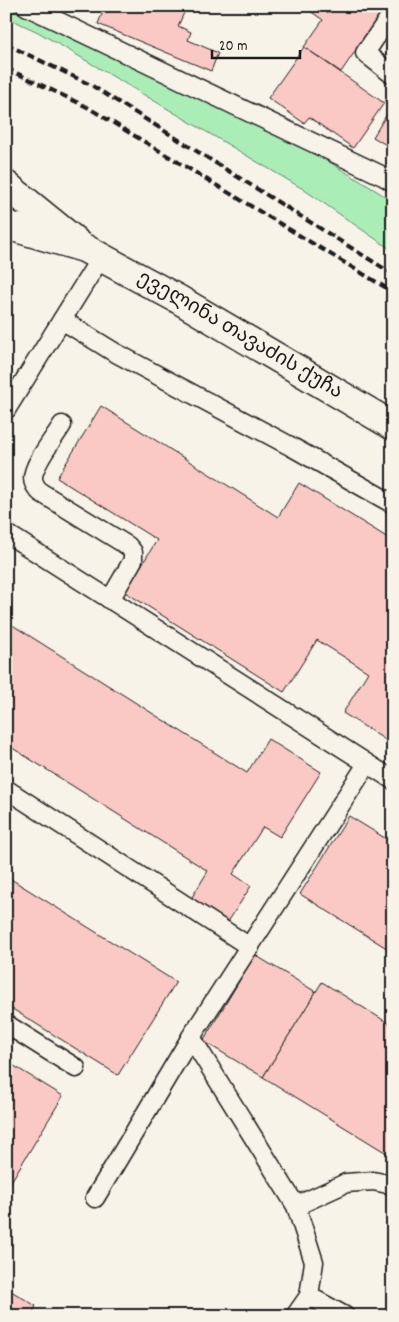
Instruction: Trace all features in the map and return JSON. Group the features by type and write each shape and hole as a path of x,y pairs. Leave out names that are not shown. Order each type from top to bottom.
{"main road":[{"name":"ეველინა თავაძის ქუჩა","path":"6,185 93,253 178,299 393,426"},
{"name":"ეველინა თავაძის ქუჩა","path":"6,225 93,253"}],"lane":[{"path":"26,6 393,182"},
{"path":"393,12 365,53 393,75"},
{"path":"6,410 62,320 93,253"},
{"path":"62,320 114,352 292,447 393,504"},
{"path":"62,425 36,467 33,476 34,484 40,492 128,546 133,552 133,560 110,600"},
{"path":"6,533 393,780"},
{"path":"95,1198 191,1036 367,764"},
{"path":"6,789 250,946"},
{"path":"6,1024 76,1068"},
{"path":"191,1036 296,1206 314,1262 309,1296 295,1316"},
{"path":"296,1206 346,1183 373,1181 393,1184"},
{"path":"309,1296 345,1316"}],"green space":[{"path":"6,6 290,138 393,201 393,251 303,189 38,32 6,17"}],"building":[{"path":"105,6 187,6 178,26 191,32 188,40 218,53 211,71 98,24"},
{"path":"303,6 386,6 341,72 304,47 323,20"},
{"path":"304,47 384,103 353,148 309,117 304,123 268,98"},
{"path":"393,104 393,149 373,137"},
{"path":"6,366 12,370 6,379"},
{"path":"101,406 278,517 299,483 393,541 393,578 388,586 393,589 393,731 387,741 343,713 368,672 317,640 284,692 125,592 157,540 57,478"},
{"path":"6,621 247,773 268,739 321,772 280,837 263,827 233,874 251,886 226,925 189,902 208,871 6,744"},
{"path":"349,816 393,843 393,952 300,894"},
{"path":"6,876 176,982 118,1075 6,1005"},
{"path":"255,955 316,992 263,1077 203,1041"},
{"path":"322,982 393,1026 393,1157 263,1077"},
{"path":"6,1061 63,1096 6,1190"},
{"path":"6,1288 36,1306 31,1316 6,1316"}],"railway":[{"path":"6,44 91,85 393,274"},
{"path":"6,68 87,107 393,292"}]}
